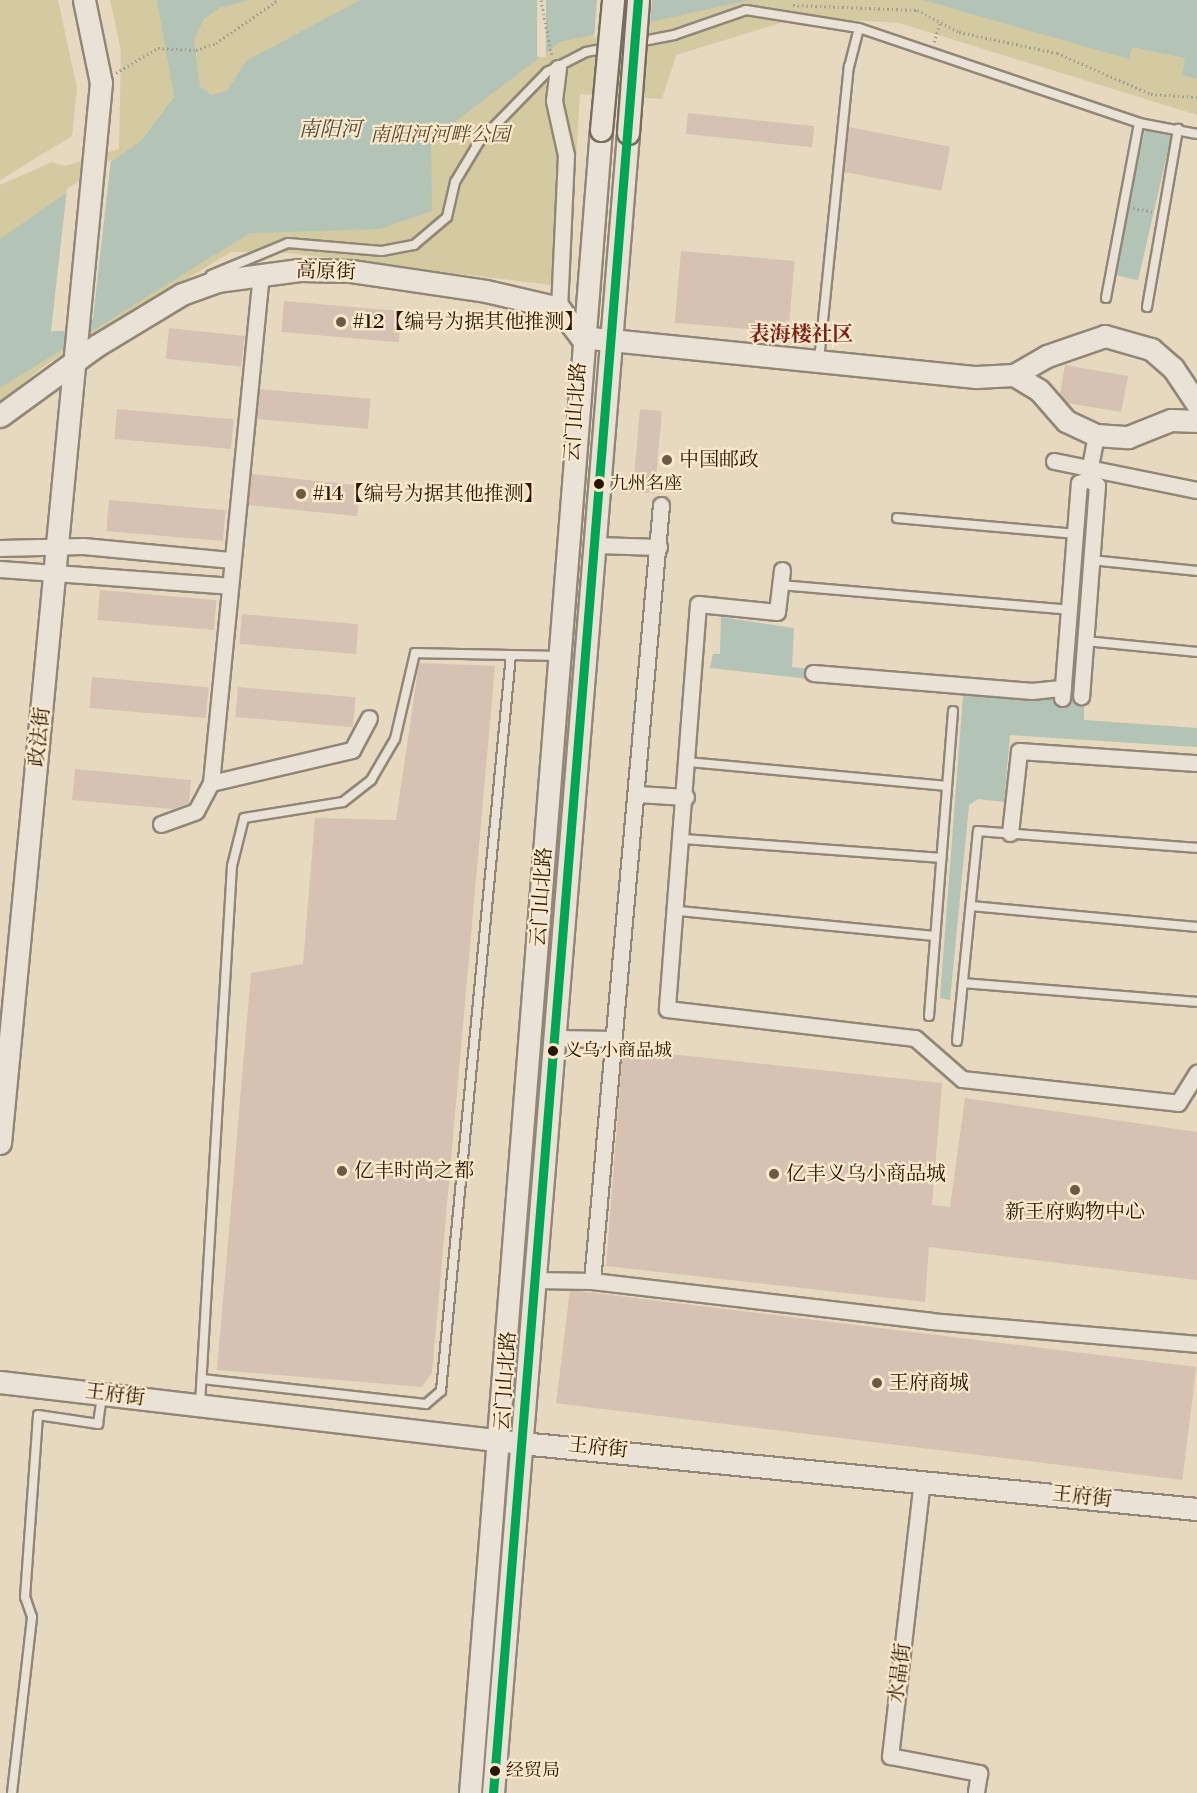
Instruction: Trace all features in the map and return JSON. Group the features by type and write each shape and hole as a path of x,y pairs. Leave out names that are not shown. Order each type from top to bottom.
{"street":[{"path":"84,0 100,83"},
{"name":"云门山北路","path":"493,1793 511,1442 581,337 613,0"},
{"name":"云门山北路","path":"470,1793 511,1442 535,1280 557,1038 596,545 608,341 638,0"},
{"path":"555,62 554,101 566,154 559,308 581,337 976,377 1014,375 1047,356 1105,336 1151,349 1173,368 1197,404"},
{"name":"政法街","path":"0,1143 56,572 100,83"},
{"name":"高原街","path":"0,416 75,360 182,294 261,273 351,271 486,291 559,308"},
{"path":"161,824 196,811 211,783 261,273"},
{"path":"1014,375 1039,390 1066,421 1096,435 1128,437 1171,420 1197,421"},
{"path":"813,673 1062,693 1079,483 1089,474 1096,435"},
{"path":"1054,461 1089,474 1197,490"},
{"path":"1081,696 1097,485 1089,474"},
{"path":"592,1281 661,505"},
{"path":"596,545 659,547"},
{"path":"0,548 58,546 232,560"},
{"path":"0,569 229,586"},
{"path":"781,578 777,612 698,604 684,839 667,1009 915,1038 962,1079 1178,1103 1197,1073"},
{"path":"211,783 352,750 369,718"},
{"path":"1010,833 1019,751 1197,763"},
{"path":"637,794 686,797"},
{"path":"557,1038 613,1039"},
{"path":"535,1280 592,1281 931,1321 1197,1344"},
{"name":"王府街","path":"0,1382 511,1442 922,1480 1197,1509"},
{"name":"水晶街","path":"922,1480 890,1756 979,1773 976,1793"}],"lane":[{"path":"182,294 222,268 288,243 382,250 429,238 447,217 455,182 479,142 555,62 586,52 674,35 746,10 859,28 1138,123 1197,134"},
{"path":"819,361 849,67 859,28"},
{"path":"1106,298 1138,123"},
{"path":"1147,307 1178,129"},
{"path":"897,518 1075,534"},
{"path":"1091,560 1197,571"},
{"path":"781,578 1069,610"},
{"path":"1085,641 1197,652"},
{"path":"200,1405 231,866 244,818 343,802 371,780 395,739 416,652 560,656"},
{"path":"202,1379 426,1404 441,1391 511,655"},
{"path":"929,1016 953,711"},
{"path":"688,762 946,786"},
{"path":"957,1041 978,831 1197,849"},
{"path":"684,839 941,858"},
{"path":"970,906 1197,927"},
{"path":"678,911 935,936"},
{"path":"963,983 1197,1002"},
{"path":"12,1793 32,1617 25,1597 38,1415 98,1424 103,1394"}],"path":[{"path":"100,83 158,48 196,50 237,31 278,0"},
{"path":"541,0 555,62"},
{"path":"789,6 917,10 980,38 1057,53 1151,94 1197,97"},
{"path":"931,52 941,21"},
{"path":"1123,206 1163,214"}],"green space":[{"path":"0,0 58,0 77,88 72,136 0,180"},
{"name":"南阳河河畔公园","path":"110,0 1197,0 1197,115 899,23 800,17 676,55 662,99 580,94 568,287 279,252 231,252 47,364 0,401 0,185 52,162 65,166 119,149 121,51"}],"water":[{"name":"南阳河","path":"157,0 249,0 219,8 204,19 194,40 200,87 212,95 227,91 246,61 360,0 749,0 560,42 431,140 432,211 380,229 250,233 0,388 0,239 141,141 174,97"},
{"path":"923,0 1197,0 1197,79 1182,75 1185,58 1132,47 1129,59"},
{"path":"1145,130 1171,136 1138,280 1112,274"},
{"path":"1090,486 1074,690 1084,705 1084,720 1197,728 1197,747 1010,735 1004,802 978,799 969,805 950,1000 940,998 963,696 710,668 713,654 720,654 721,617 794,628 792,667 1039,698 1068,693 1085,488"}],"pier":[{"path":"537,0 546,0 546,57 537,57"},
{"path":"597,0 652,0 650,25 594,38"},
{"path":"111,159 93,319 78,331 51,331 67,189"}],"building":[{"path":"688,113 814,126 812,147 686,134"},
{"path":"849,127 950,147 942,191 840,171"},
{"path":"681,251 795,261 788,333 675,323"},
{"name":"#12【编号为据其他推测】","path":"284,301 402,311 399,342 281,332"},
{"path":"169,328 245,336 241,367 166,359"},
{"path":"1065,365 1128,376 1121,412 1067,403 1060,394"},
{"path":"259,389 371,399 368,429 256,419"},
{"path":"117,409 234,419 231,449 114,439"},
{"path":"640,409 662,411 655,494 633,492"},
{"name":"#14【编号为据其他推测】","path":"251,474 360,485 357,516 248,505"},
{"path":"109,500 226,510 223,541 106,531"},
{"path":"100,590 217,600 214,630 97,620"},
{"path":"242,614 359,624 356,654 239,644"},
{"name":"亿丰时尚之都","path":"419,663 495,666 432,1373 422,1387 217,1370 251,973 303,964 315,818 396,820"},
{"path":"92,677 209,687 206,718 89,708"},
{"path":"238,687 356,697 353,727 235,717"},
{"path":"75,769 191,780 189,803 173,809 72,800"},
{"name":"亿丰义乌小商品城","path":"623,1049 942,1083 932,1205 950,1207 965,1098 1197,1132 1197,1280 929,1247 925,1302 606,1266"},
{"name":"王府商城","path":"570,1290 1196,1367 1182,1480 556,1403"}],"transit line":[{"path":"493,1793 638,0"}],"place":[{"name":"#12【编号为据其他推测】","path":"341,322"},
{"name":"中国邮政","path":"667,460"},
{"name":"九州名座","path":"599,484"},
{"name":"#14【编号为据其他推测】","path":"301,494"},
{"name":"义乌小商品城","path":"553,1051"},
{"name":"亿丰时尚之都","path":"342,1171"},
{"name":"亿丰义乌小商品城","path":"774,1174"},
{"name":"新王府购物中心","path":"1075,1190"},
{"name":"王府商城","path":"877,1383"},
{"name":"经贸局","path":"495,1771"}],"district":[{"name":"表海楼社区","path":"801,335"}]}
